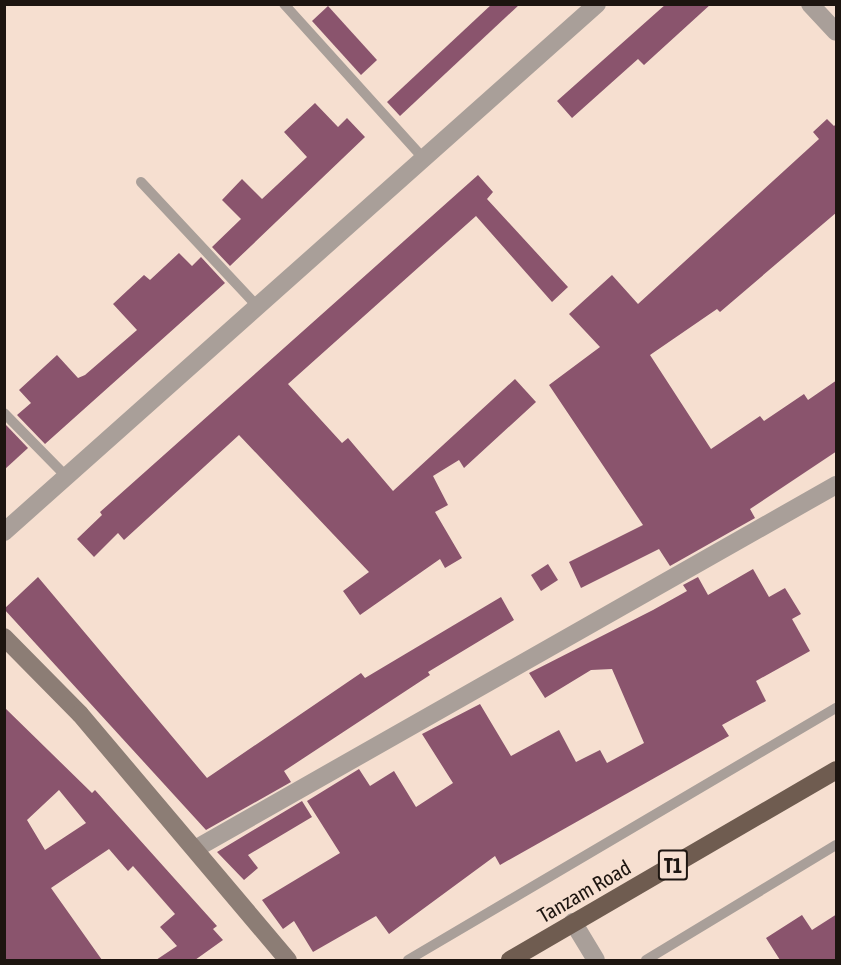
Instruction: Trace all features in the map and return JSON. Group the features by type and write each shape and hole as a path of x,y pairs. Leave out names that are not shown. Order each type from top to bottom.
{"highway":[{"name":"Tanzam Road","path":"510,960 837,770"}],"main road":[{"path":"4,637 80,714 288,960"}],"street":[{"path":"4,532 597,4"},
{"path":"810,4 837,32"},
{"path":"195,849 837,485"},
{"path":"573,922 596,960"}],"lane":[{"path":"284,4 424,159"},
{"path":"141,182 258,307"},
{"path":"4,413 67,477"},
{"path":"408,960 837,708"},
{"path":"646,960 837,845"}],"building":[{"path":"492,4 520,4 400,116 387,102"},
{"path":"666,4 711,4 644,65 638,59 572,118 557,101"},
{"path":"328,6 377,60 361,75 312,21"},
{"path":"315,103 338,127 347,118 365,137 230,266 212,247 241,219 222,200 242,179 262,199 307,157 284,132"},
{"path":"827,119 834,126 837,123 837,212 720,312 717,309 650,355 711,449 760,416 764,421 804,394 808,400 837,380 837,451 750,509 755,518 670,566 659,549 581,588 569,562 643,525 549,385 600,347 569,314 612,275 638,304 819,139 813,132"},
{"path":"478,175 493,192 487,199 568,287 552,302 476,216 288,384 342,443 348,438 393,491 515,379 536,402 464,468 459,460 433,476 448,505 435,512 462,558 445,568 440,559 360,615 343,591 369,572 239,435 124,540 118,533 94,557 77,539 102,515 100,512"},
{"path":"179,253 192,266 201,257 225,283 45,444 17,415 31,403 19,390 57,355 78,378 85,375 137,330 113,304 144,275 150,280"},
{"path":"6,425 28,448 4,470 4,426"},
{"path":"548,564 558,580 541,591 531,575"},
{"path":"753,569 769,597 785,588 801,614 792,619 810,651 756,681 766,701 722,725 729,736 500,865 495,856 389,934 376,916 313,952 294,921 283,929 262,900 340,853 307,801 359,769 370,786 394,771 416,807 453,783 422,734 480,704 511,756 559,730 576,762 600,750 607,763 644,743 612,669 591,670 545,698 529,673 687,591 683,585 698,577 708,595"},
{"path":"38,577 207,778 361,673 365,678 501,597 514,620 428,672 430,675 284,771 291,782 206,830 4,609"},
{"path":"4,707 92,793 95,790 217,926 213,929 223,940 195,960 156,960 177,946 160,927 175,914 133,866 128,871 109,849 51,888 102,960 4,960","holes":["59,790 86,823 45,850 27,820"]},
{"path":"302,801 312,817 248,855 258,868 244,880 217,852"},
{"path":"837,914 837,960 780,960 766,938 802,915 812,930"}]}
